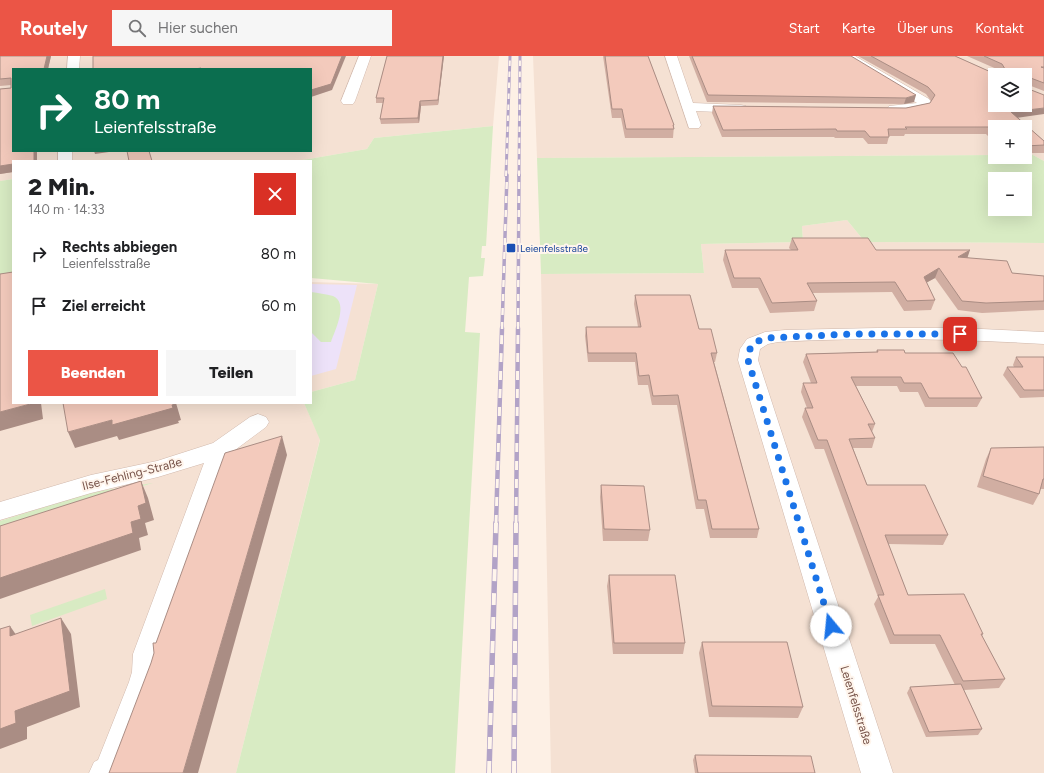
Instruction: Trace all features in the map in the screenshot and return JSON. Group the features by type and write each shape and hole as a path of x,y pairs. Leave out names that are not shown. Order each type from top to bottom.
{"street":[{"path":"73,68 74,56"},
{"path":"348,102 365,56"},
{"path":"671,56 694,125"},
{"path":"846,56 920,98 924,102 922,106 915,109 881,109"},
{"path":"689,107 756,109"},
{"name":"Leienfelsstraße","path":"877,773 748,360 748,352 752,344 765,338 798,336 853,334 974,334 1044,338"},
{"name":"Ilse-Fehling-Straße","path":"0,511 91,484 158,469 221,449 258,422"},
{"path":"106,773 110,771 144,682 147,672 147,654 221,449"}],"shaded area":[{"path":"0,56 499,56 493,126 374,138 367,149 303,160 12,160 12,179 0,181"},
{"path":"533,56 1044,56 1044,161 1032,155 1032,120 988,120 988,155 537,158"},
{"path":"847,220 865,242 1044,243 1044,773 551,773 541,274 704,273 701,244 803,242 802,226"},
{"path":"0,278 12,404 304,404 320,439 236,773 0,773 0,531 150,484 108,489 0,521"},
{"path":"312,282 378,284 355,380 312,392"},
{"path":"312,284 357,285 336,369 312,376"}],"green space":[{"path":"493,126 486,246 482,246 481,258 485,258 483,276 469,277 465,332 480,333 455,773 236,773 320,440 304,404 312,404 312,392 355,380 378,284 312,278 312,160 303,160 367,149 374,138"},
{"path":"988,155 988,164 1032,164 1032,155 1044,161 1044,243 865,242 847,220 802,226 803,242 701,244 704,273 541,274 537,158"},
{"path":"12,179 12,277 0,278 0,181"},
{"path":"312,292 333,296 338,299 340,304 340,317 331,342 321,342 312,333"},
{"path":"153,483 0,531 0,521 92,492"},
{"path":"105,589 107,599 32,626 30,615"}],"building":[{"path":"0,56 47,56 44,68 12,68 12,152 34,152 34,160 12,160 12,164 0,166 0,89 11,88 11,78 0,79"},
{"path":"93,56 342,56 331,84 312,90 312,68 93,68"},
{"path":"387,56 443,56 438,100 420,101 418,118 380,119 384,98 376,98"},
{"path":"605,56 648,56 674,125 674,129 626,129 622,109 612,109"},
{"path":"692,56 851,56 916,95 906,98 708,95"},
{"path":"871,56 955,56 988,71 988,112 1011,112 1020,120 988,120 988,127 905,127 907,129 888,129 889,137 870,137 865,131 837,131 836,129 723,130 713,106 906,108 930,103 935,95 928,87"},
{"path":"984,56 1044,56 1044,67 1041,67 1044,68 1044,83 1032,78 1032,68 1004,68 1002,64"},
{"path":"1032,90 1044,95 1044,108 1032,109"},
{"path":"1032,130 1044,141 1044,145 1032,146"},
{"path":"127,152 149,152 152,160 129,160"},
{"path":"792,238 868,238 876,250 970,250 958,257 1007,261 1012,273 1044,276 1044,301 986,303 962,301 939,268 924,277 935,300 907,301 895,282 807,283 817,301 772,303 760,278 734,278 725,250 798,250"},
{"path":"12,272 12,404 30,404 0,412 0,274"},
{"path":"635,295 690,295 699,329 711,329 717,353 711,353 759,529 712,529 706,500 698,500 678,395 653,396 649,375 639,376 636,353 588,353 586,327 641,327"},
{"path":"877,350 904,350 905,353 953,353 962,367 966,367 982,398 929,398 921,383 904,383 901,377 851,377 875,424 868,424 875,438 849,439 867,485 925,485 948,535 885,535 908,595 964,594 983,634 981,634 1005,679 963,681 940,635 894,635 878,595 884,595 827,440 818,440 805,408 813,408 803,383 817,383 806,354 878,352"},
{"path":"1016,357 1044,357 1044,390 1024,390 1007,367 1023,367"},
{"path":"63,404 176,404 172,405 173,408 112,425 112,420 68,432"},
{"path":"282,436 183,773 109,773 151,663 154,653 153,643 156,643 225,453"},
{"path":"1044,447 1044,479 1039,494 983,476 991,448"},
{"path":"141,481 146,503 138,506 141,519 131,522 133,533 0,578 0,526"},
{"path":"601,485 644,486 650,530 604,529"},
{"path":"609,575 675,575 685,643 614,643"},
{"path":"61,618 70,691 15,711 16,723 0,729 0,629 10,626 10,636"},
{"path":"702,642 787,642 803,707 712,706"},
{"path":"961,684 982,729 929,732 910,687"},
{"path":"695,755 811,756 815,773 698,773"}],"railway":[{"path":"506,176 510,56"},
{"path":"519,176 520,56"},
{"path":"502,329 507,175"},
{"path":"518,329 519,175"},
{"path":"496,524 502,328"},
{"path":"516,524 518,328"},
{"path":"489,773 496,523"},
{"path":"514,773 516,523"}],"place":[{"name":"Leienfelsstraße","path":"511,248"}],"route":[{"path":"831,626 748,360 748,352 752,344 765,338 853,334 960,334"}]}
